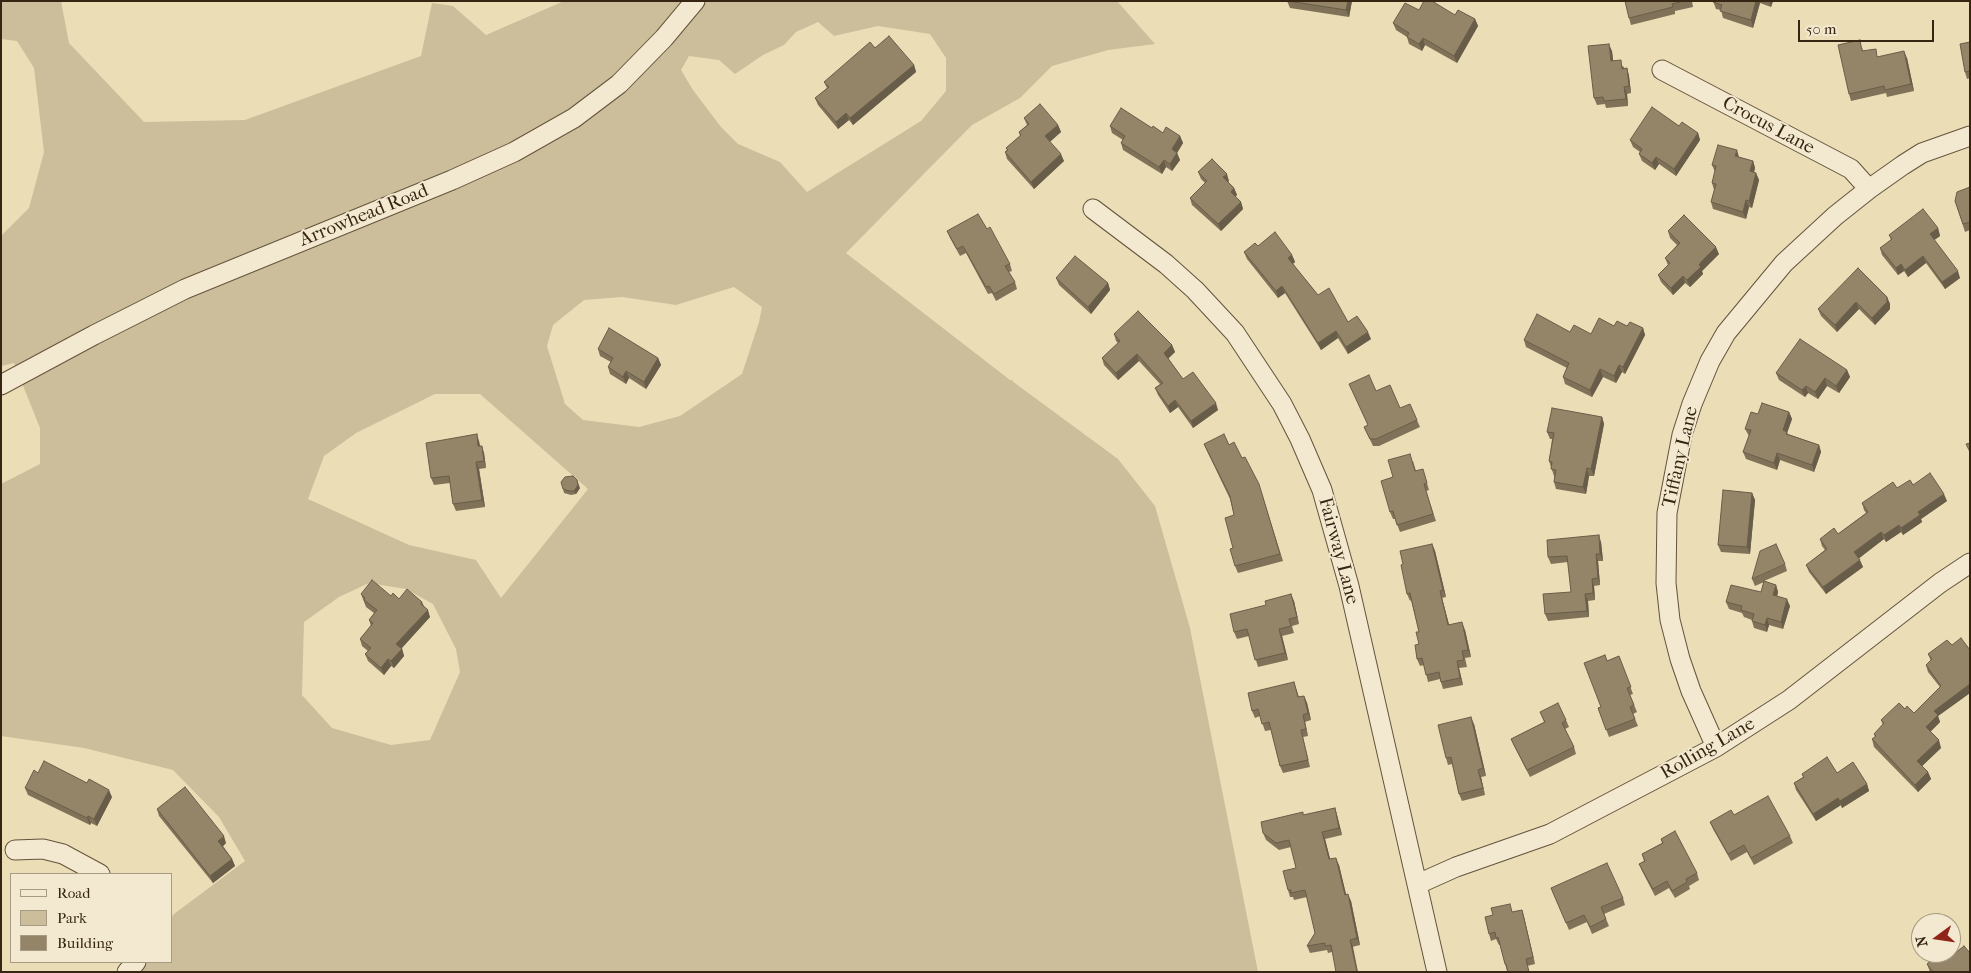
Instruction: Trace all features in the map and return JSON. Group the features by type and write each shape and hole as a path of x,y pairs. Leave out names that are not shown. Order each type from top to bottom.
{"street":[{"name":"Arrowhead Road","path":"1,385 94,334 185,289 452,180 514,152 574,118 619,84 664,38 695,1"},
{"name":"Crocus Lane","path":"1662,70 1851,169 1869,189"},
{"name":"Tiffany Lane","path":"1716,748 1680,659 1670,620 1667,592 1667,513 1682,436 1692,404 1710,361 1726,333 1784,263 1869,189 1902,165 1922,153 1970,136"},
{"name":"Fairway Lane","path":"1093,209 1166,264 1195,290 1235,333 1282,404 1300,439 1322,490 1349,586 1437,972"},
{"name":"Rolling Lane","path":"1418,884 1456,867 1550,834 1716,748 1789,700 1940,583 1970,563"},
{"path":"15,850 43,849 63,854 98,873"}],"green space":[{"path":"1,1 61,1 69,43 144,122 245,120 421,56 432,3 453,6 486,35 564,1 1117,1 1155,44 1108,50 1052,66 1020,98 972,125 846,253 1010,380 1013,380 1118,459 1155,506 1190,628 1258,972 137,972 143,963 172,963 172,917 245,861 219,817 173,770 84,748 1,736 1,484 40,464 40,428 14,363 1,366 1,236 29,208 44,152 34,68 17,41 1,39","holes":["818,22 834,36 878,26 930,34 946,58 946,91 921,121 807,192 780,162 738,144 721,127 693,90 681,70 689,56 719,60 735,74 763,55 784,45 796,32","734,287 762,307 742,374 680,416 639,427 583,420 565,404 547,346 553,325 584,300 622,297 676,305","435,394 480,394 588,489 501,598 476,560 409,545 308,499 324,456 356,433","369,583 406,589 433,604 456,649 460,672 430,740 391,745 332,728 302,695 304,622 339,597"]}],"building":[{"path":"1288,1 1348,1 1346,10"},
{"path":"1424,1 1432,1 1455,15 1458,10 1475,19 1454,56 1423,38 1419,44 1407,37 1409,33 1393,23 1405,3 1419,10"},
{"path":"1625,1 1684,1 1672,4 1673,7 1629,18"},
{"path":"1713,1 1756,1 1751,20 1720,11 1722,5"},
{"path":"889,36 914,65 850,118 846,113 836,122 815,98 829,87 824,82 870,42 875,48"},
{"path":"1860,40 1862,51 1876,49 1877,57 1904,51 1911,84 1885,90 1884,86 1849,94 1838,45"},
{"path":"1970,42 1970,71 1965,72 1960,44"},
{"path":"1609,44 1611,61 1621,60 1622,69 1627,68 1629,86 1624,87 1626,99 1604,101 1603,97 1594,98 1588,46"},
{"path":"1040,104 1058,125 1045,136 1061,154 1031,182 1005,152 1008,150 1006,148 1021,135 1019,132 1029,124 1024,118"},
{"path":"1652,107 1679,126 1682,122 1698,133 1674,169 1656,157 1652,163 1639,154 1642,149 1630,140"},
{"path":"1121,108 1152,128 1153,126 1163,133 1166,127 1180,136 1172,149 1177,153 1170,164 1164,160 1159,167 1121,143 1125,136 1110,126"},
{"path":"1718,145 1737,150 1735,156 1753,161 1750,171 1756,173 1749,201 1746,200 1743,212 1711,202 1716,184 1712,183 1716,166 1712,165"},
{"path":"1212,159 1227,174 1223,177 1234,188 1231,192 1241,202 1218,224 1190,198 1207,181 1198,172"},
{"path":"1970,187 1970,222 1963,224 1955,201 1957,192"},
{"path":"1923,209 1938,228 1930,234 1958,271 1942,282 1923,256 1905,270 1901,264 1896,268 1880,248 1892,239 1889,235"},
{"path":"978,214 987,229 990,227 1010,264 1005,266 1015,282 994,294 989,286 986,287 963,246 957,249 947,231"},
{"path":"1684,215 1716,247 1699,265 1701,267 1687,280 1683,276 1671,288 1658,275 1670,263 1665,258 1680,243 1668,231"},
{"path":"1275,232 1292,255 1288,258 1318,295 1329,288 1348,322 1357,316 1368,332 1346,347 1336,331 1318,343 1282,286 1276,291 1244,252 1255,243 1258,246"},
{"path":"1075,256 1108,283 1088,307 1056,278"},
{"path":"1858,268 1887,297 1887,302 1872,318 1856,302 1835,325 1818,309"},
{"path":"1138,311 1172,345 1164,353 1183,379 1193,372 1216,403 1191,421 1175,400 1168,406 1155,388 1163,383 1137,354 1116,373 1102,358 1120,341 1114,334"},
{"path":"1537,314 1570,332 1574,325 1591,334 1599,318 1614,326 1617,321 1627,326 1630,322 1643,328 1623,367 1619,365 1614,376 1600,369 1590,390 1563,377 1569,363 1524,340"},
{"path":"609,328 658,358 644,382 626,371 623,377 608,367 613,358 598,349"},
{"path":"1800,339 1847,370 1836,386 1825,378 1815,392 1806,386 1802,390 1776,373"},
{"path":"1369,375 1376,391 1390,385 1400,408 1410,404 1417,420 1376,439 1370,439 1364,427 1368,425 1349,384"},
{"path":"1762,403 1789,412 1783,430 1787,432 1786,434 1819,445 1812,465 1777,453 1774,463 1743,452 1751,430 1745,429 1751,412 1758,414"},
{"path":"1552,408 1602,417 1591,469 1587,468 1583,487 1554,482 1556,470 1551,469 1552,462 1549,461 1554,433 1547,432"},
{"path":"477,434 478,446 482,446 484,461 476,462 482,500 453,504 449,476 431,478 426,443"},
{"path":"1224,434 1229,445 1234,442 1242,458 1245,457 1259,484 1280,554 1235,566 1230,549 1233,548 1225,518 1234,515 1230,496 1204,444"},
{"path":"1970,443 1970,452 1966,444"},
{"path":"1410,454 1415,471 1423,469 1427,483 1424,484 1433,514 1397,525 1393,511 1390,512 1381,481 1393,477 1388,460"},
{"path":"1930,473 1944,494 1918,512 1920,515 1901,528 1899,525 1884,535 1881,532 1854,552 1860,560 1823,587 1806,565 1827,549 1820,539 1834,528 1838,534 1868,512 1862,503 1893,482 1897,488 1910,480 1913,485"},
{"path":"573,476 577,480 578,485 574,491 563,489 561,482 565,477"},
{"path":"1723,490 1752,493 1747,547 1718,545"},
{"path":"1599,535 1600,554 1596,554 1598,578 1592,579 1593,593 1585,594 1587,611 1545,614 1543,594 1571,592 1567,556 1548,557 1547,540"},
{"path":"1432,544 1443,590 1440,591 1448,625 1462,622 1468,650 1462,651 1464,660 1457,661 1460,678 1441,682 1439,672 1426,675 1422,658 1417,659 1415,645 1419,644 1416,632 1419,632 1410,593 1407,594 1400,551"},
{"path":"1776,544 1785,564 1752,579 1760,551"},
{"path":"372,580 391,596 393,593 399,599 407,589 428,610 396,644 402,649 391,661 388,659 381,668 365,654 371,648 360,639 373,623 369,620 377,610 364,600 365,598 361,594"},
{"path":"1764,581 1776,585 1773,595 1787,599 1781,622 1767,618 1765,625 1752,621 1754,614 1741,610 1742,606 1726,602 1731,585 1761,592"},
{"path":"1291,594 1297,617 1289,619 1291,626 1279,629 1285,653 1255,660 1247,629 1234,632 1230,614 1266,605 1265,601"},
{"path":"1961,638 1970,650 1970,684 1934,711 1938,715 1926,727 1939,740 1917,761 1928,772 1915,785 1872,739 1884,723 1881,720 1899,703 1905,709 1907,706 1914,713 1941,686 1926,665 1932,659 1928,654 1947,640 1952,645"},
{"path":"1605,655 1607,661 1619,656 1631,687 1627,688 1634,705 1630,707 1635,719 1606,730 1598,708 1601,707 1584,663"},
{"path":"1294,682 1298,697 1304,696 1308,713 1303,715 1306,729 1301,730 1308,760 1280,766 1269,722 1262,724 1258,709 1252,711 1248,693"},
{"path":"1558,703 1566,720 1562,723 1574,747 1527,770 1511,739 1545,722 1540,712"},
{"path":"1471,717 1483,768 1478,770 1483,788 1459,794 1451,757 1446,758 1438,725"},
{"path":"1827,757 1837,773 1853,762 1867,784 1840,801 1838,798 1813,814 1794,783 1804,777 1802,774"},
{"path":"44,761 87,783 89,779 109,790 94,819 88,816 87,818 25,788 34,770 38,773"},
{"path":"185,787 224,836 218,841 232,859 210,876 157,809"},
{"path":"1768,796 1790,836 1751,858 1744,845 1728,854 1710,822 1731,810 1734,815"},
{"path":"1335,808 1339,828 1322,832 1329,859 1336,858 1345,895 1348,894 1357,938 1350,940 1357,972 1336,972 1331,945 1325,946 1325,943 1307,946 1315,933 1305,890 1291,893 1291,890 1288,890 1283,871 1296,868 1289,840 1276,843 1263,833 1261,822 1303,812 1303,815"},
{"path":"1675,831 1697,873 1686,879 1687,882 1672,891 1667,881 1653,889 1639,864 1645,861 1642,854 1663,843 1661,839"},
{"path":"1607,863 1623,898 1601,907 1606,919 1590,927 1584,915 1566,923 1551,888"},
{"path":"1510,904 1512,912 1522,910 1533,957 1526,959 1529,972 1508,972 1498,937 1496,938 1495,932 1489,934 1485,917 1493,915 1491,908"},
{"path":"1964,946 1970,953 1970,972 1933,972 1927,964 1961,963 1961,948"}]}
